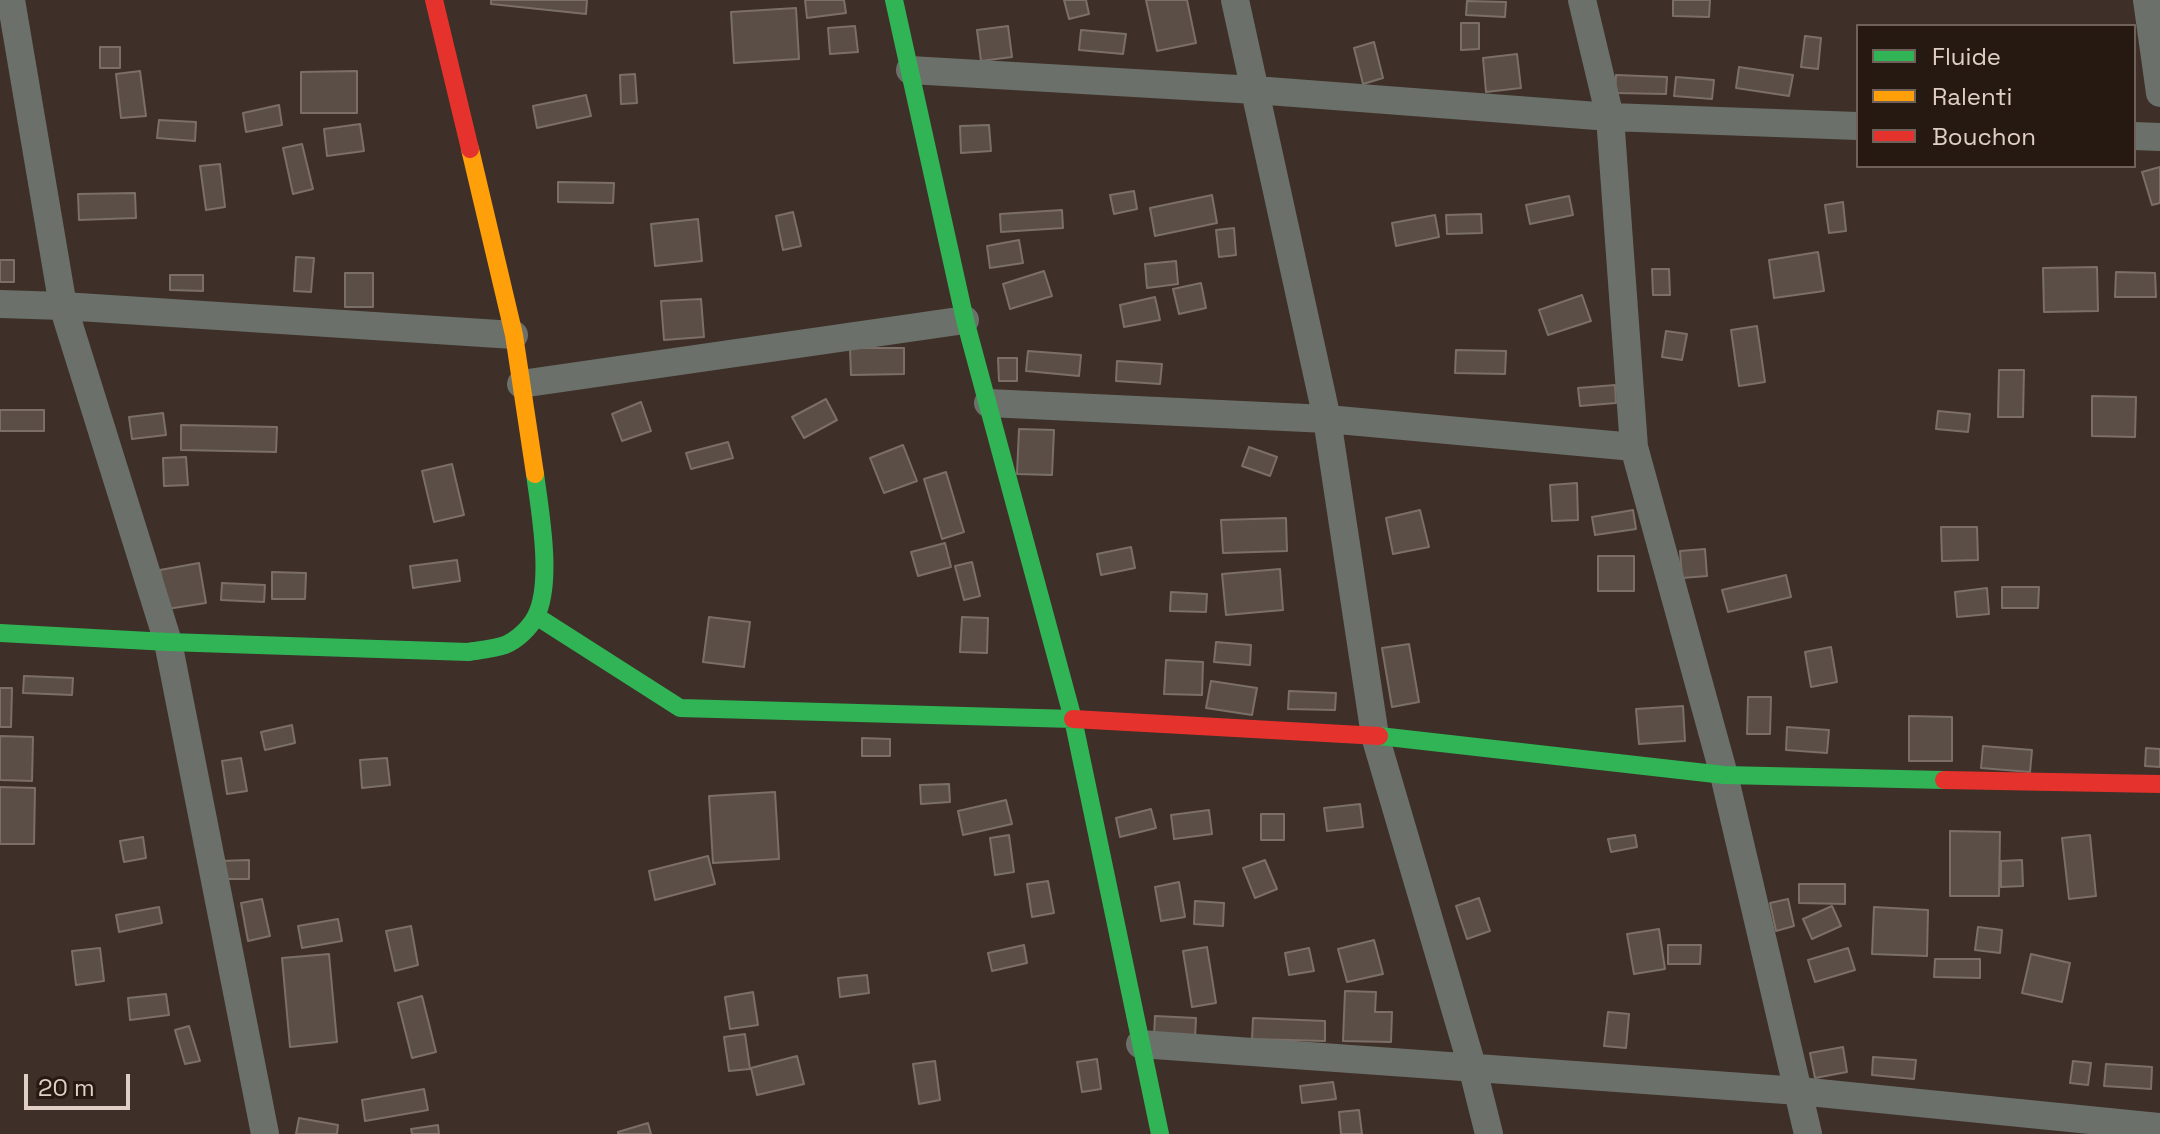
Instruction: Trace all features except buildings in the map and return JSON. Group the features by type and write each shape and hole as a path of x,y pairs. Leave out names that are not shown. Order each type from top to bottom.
{"street":[{"path":"11,0 63,306 168,642 265,1134"},
{"path":"0,633 468,652 504,645 522,634 536,616 544,588 541,517 514,335 434,0"},
{"path":"894,0 965,320 1073,719 1160,1134"},
{"path":"1235,0 1327,419 1375,736 1489,1134"},
{"path":"1582,0 1610,117 1634,447 1724,775 1808,1134"},
{"path":"2147,0 2160,93"},
{"path":"910,70 1255,90 1610,117 1856,126"},
{"path":"2136,136 2160,137"},
{"path":"0,304 514,335"},
{"path":"521,384 965,320"},
{"path":"988,403 1327,419 1634,447"},
{"path":"536,616 680,708 1073,719 1375,736 1724,775 2160,784"},
{"path":"1140,1044 1799,1091 2160,1127"}],"traffic: fast":[{"path":"894,0 965,320 1073,719 1160,1134"},
{"path":"0,633 468,652 501,646 527,629 541,602 544,546 535,474"},
{"path":"536,616 680,708 1073,719"},
{"path":"1379,736 1724,775 1944,780"}],"traffic: slow":[{"path":"470,149 514,335 535,474"}],"traffic: jam":[{"path":"434,0 470,149"},
{"path":"1073,719 1379,736"},
{"path":"1944,780 2160,784"}]}
